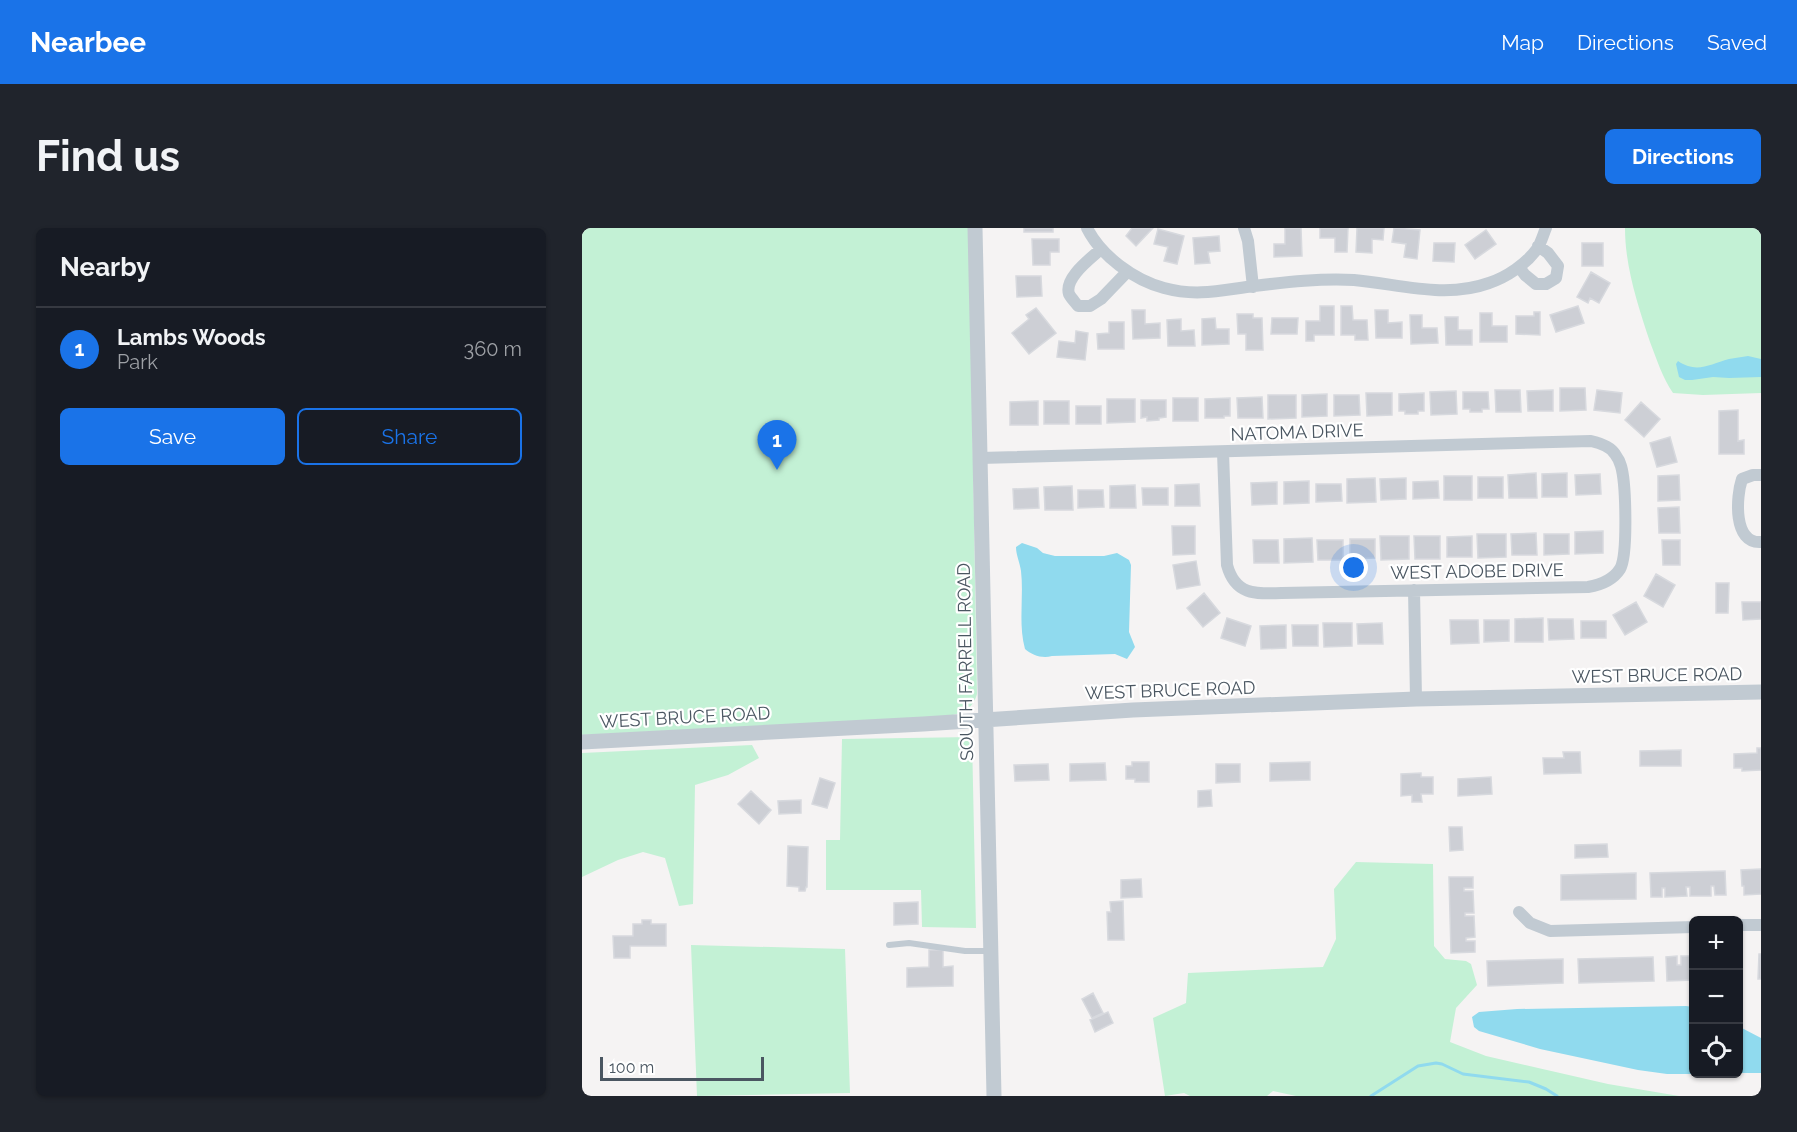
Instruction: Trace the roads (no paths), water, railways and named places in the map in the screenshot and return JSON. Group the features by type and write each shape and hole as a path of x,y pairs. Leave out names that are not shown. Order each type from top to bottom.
{"street":[{"name":"SOUTH FARRELL ROAD","path":"975,228 994,1096"},
{"path":"1087,228 1101,249 1127,272 1163,288 1203,294 1253,286 1353,280 1423,290 1463,291 1491,283 1519,267 1538,246 1546,228"},
{"path":"1244,228 1248,241 1253,286"},
{"path":"1519,267 1536,284 1546,284 1556,278 1558,266 1538,246"},
{"path":"1101,249 1073,276 1068,286 1070,296 1078,306 1090,306 1101,299 1127,272"},
{"name":"NATOMA DRIVE","path":"980,458 1591,441 1613,451"},
{"name":"WEST ADOBE DRIVE","path":"1223,452 1227,565 1230,575 1241,588 1259,594 1597,585 1614,576 1623,562 1625,543 1623,477 1621,465 1613,451"},
{"path":"1761,475 1742,479 1738,489 1740,528 1744,536 1752,542 1761,542"},
{"path":"1414,590 1416,699"},
{"name":"WEST BRUCE ROAD","path":"582,742 1133,710 1416,699 1761,692"},
{"path":"1520,912 1530,923 1550,931 1689,927"},
{"path":"1743,925 1761,925"}],"lane":[{"path":"889,945 909,943 965,951 990,951"}],"water":[{"path":"1748,356 1761,359 1761,377 1713,377 1685,380 1679,377 1676,364 1678,361 1691,367 1704,367"},
{"path":"1022,543 1055,556 1104,556 1117,553 1129,560 1131,565 1129,632 1135,647 1127,659 1115,654 1041,657 1025,649 1022,630 1021,571 1016,547"},
{"path":"1689,1006 1689,1074 1638,1070 1540,1049 1479,1031 1474,1027 1472,1017 1479,1012 1517,1009"},
{"path":"1743,1029 1761,1038 1761,1073 1743,1073"}],"waterway":[{"path":"1371,1096 1418,1066 1436,1063 1463,1074 1529,1082 1557,1096"}],"place":[{"name":"Lambs Woods","path":"777,470"}]}
